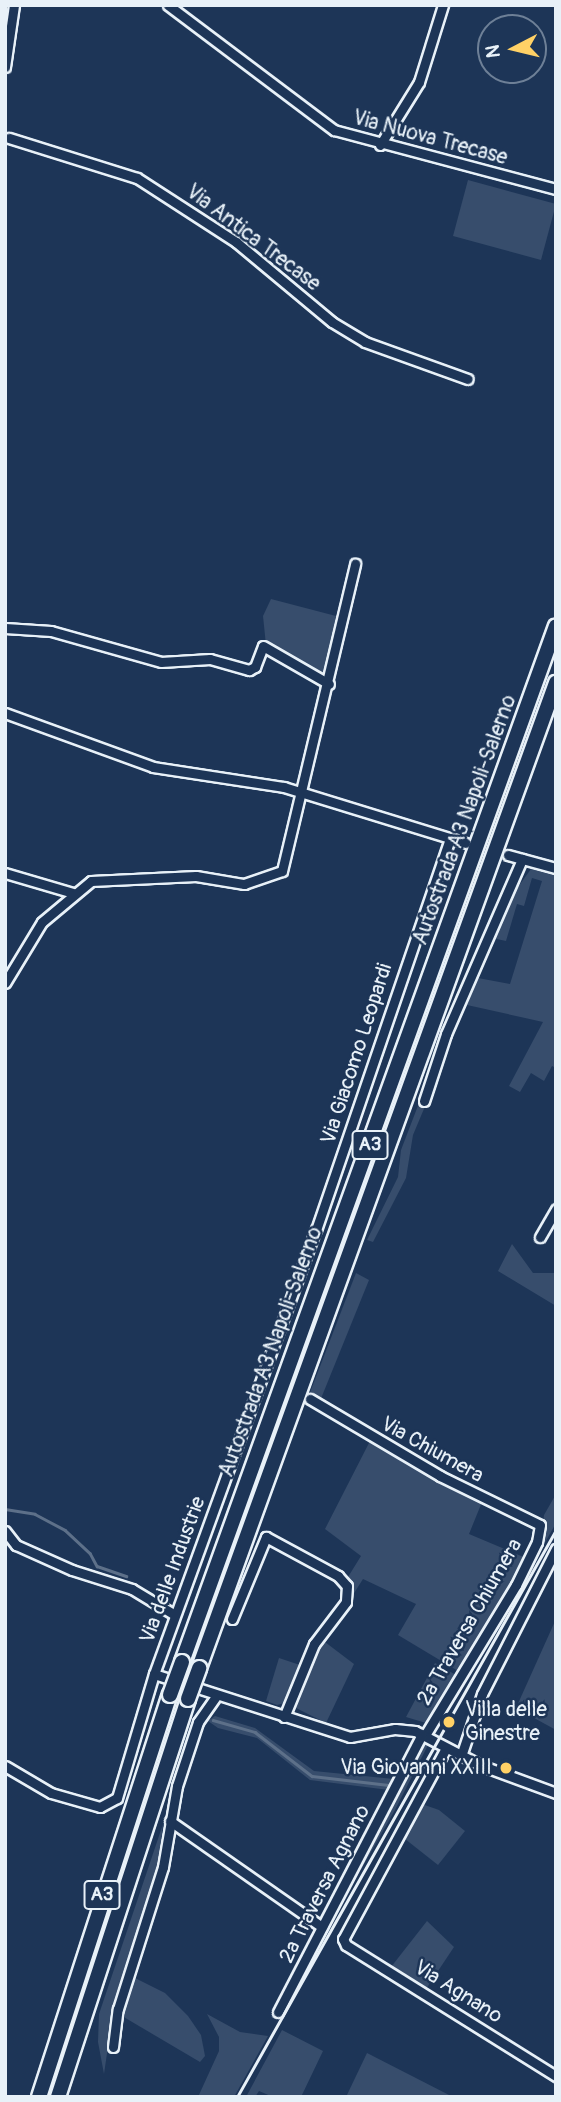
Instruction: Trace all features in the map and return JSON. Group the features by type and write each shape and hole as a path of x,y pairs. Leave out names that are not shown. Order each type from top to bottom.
{"highway":[{"name":"Autostrada A3 Napoli-Salerno","path":"39,2097 170,1695 556,626"},
{"name":"Autostrada A3 Napoli-Salerno","path":"58,2097 188,1699 556,682"}],"street":[{"path":"5,67 13,5"},
{"name":"Via Nuova Trecase","path":"168,5 334,130 380,145 556,189"},
{"path":"380,145 419,82 443,5"},
{"name":"Via Antica Trecase","path":"6,136 137,178 236,242 332,322 365,342 468,379"},
{"path":"5,983 42,922 74,893 103,878 196,876 244,884 277,875 286,866 355,564"},
{"path":"5,628 51,631 160,662 210,659 249,670 256,667 263,646 329,684"},
{"path":"5,713 152,767 304,793 466,843"},
{"name":"Via Giacomo Leopardi","path":"339,1162 450,838"},
{"path":"508,855 556,868"},
{"path":"424,1101 446,1034 522,859"},
{"path":"5,873 74,893"},
{"name":"Via delle Industrie","path":"154,1674 339,1162"},
{"path":"540,1237 556,1209"},
{"name":"Via Chiumera","path":"310,1399 440,1476 540,1525"},
{"name":"2ª Traversa Chiumera","path":"423,1735 516,1585 537,1542 540,1525"},
{"path":"5,1531 16,1545 72,1570 132,1589 175,1615"},
{"path":"232,1619 266,1537 338,1576 347,1586 346,1602 314,1644 284,1717"},
{"path":"461,1756 482,1694 556,1549"},
{"path":"5,1766 51,1793 100,1807 110,1804 117,1798 154,1674 350,1737 405,1728 461,1756 556,1793"},
{"path":"113,2047 118,2008 163,1867 170,1821 198,1722 217,1695"},
{"name":"2ª Traversa Agnano","path":"278,2012 423,1735"},
{"name":"Via Agnano","path":"446,1748 343,1938 346,1945 556,2076"},
{"path":"170,1821 322,1927"}],"shaded area":[{"path":"468,180 556,204 541,260 453,236"},
{"path":"271,599 336,616 326,674 320,676 266,645 263,616"},
{"path":"531,869 556,876 556,1068 552,1066 544,1081 531,1073 520,1092 509,1086 543,1022 467,1005 478,978 510,984 542,881 532,878 524,906 517,904 506,941 492,938 505,905"},
{"path":"419,1103 426,1104 413,1135 406,1178 373,1242 367,1240 398,1177 401,1150"},
{"path":"512,1244 533,1273 556,1273 556,1306 498,1271"},
{"path":"356,1273 369,1280 320,1401 309,1395"},
{"path":"370,1441 482,1502 469,1534 526,1558 458,1671 398,1635 416,1604 363,1579 351,1598 348,1577 361,1556 325,1529"},
{"path":"556,1494 556,1523 479,1660 447,1705 541,1542 544,1515"},
{"path":"556,1619 556,1730 516,1708"},
{"path":"321,1639 354,1664 326,1723 292,1706"},
{"path":"279,1658 300,1665 284,1703 277,1705 266,1701"},
{"path":"435,1663 456,1675 426,1723 406,1717"},
{"path":"215,1716 255,1728 314,1771 394,1779 389,1790 310,1780 257,1738 218,1728 208,1721"},
{"path":"421,1742 428,1745 395,1810 315,1950"},
{"path":"419,1803 439,1810 465,1831 438,1865 400,1835"},
{"path":"163,1824 158,1869 115,1998 104,2074 98,2042 99,2014"},
{"path":"427,1921 454,1947 426,1989 391,1967"},
{"path":"133,1977 165,1993 188,2016 201,2035 205,2056 200,2062 122,2016"},
{"path":"207,2014 240,2032 268,2036 234,2097 198,2097 219,2051 219,2037"},
{"path":"282,2030 323,2051 301,2097 273,2097 259,2091 255,2097 246,2097"},
{"path":"367,2053 453,2097 346,2097"}],"waterway":[{"path":"5,1509 35,1514 65,1530 90,1553 97,1566 126,1576"},
{"path":"213,1720 255,1732 312,1776 390,1785"},
{"path":"554,2097 556,2092"}],"railway":[{"path":"237,2097 556,1530"}],"place":[{"name":"Villa delle Ginestre","path":"449,1722"},
{"name":"Via Giovanni XXIII","path":"506,1768"}]}
